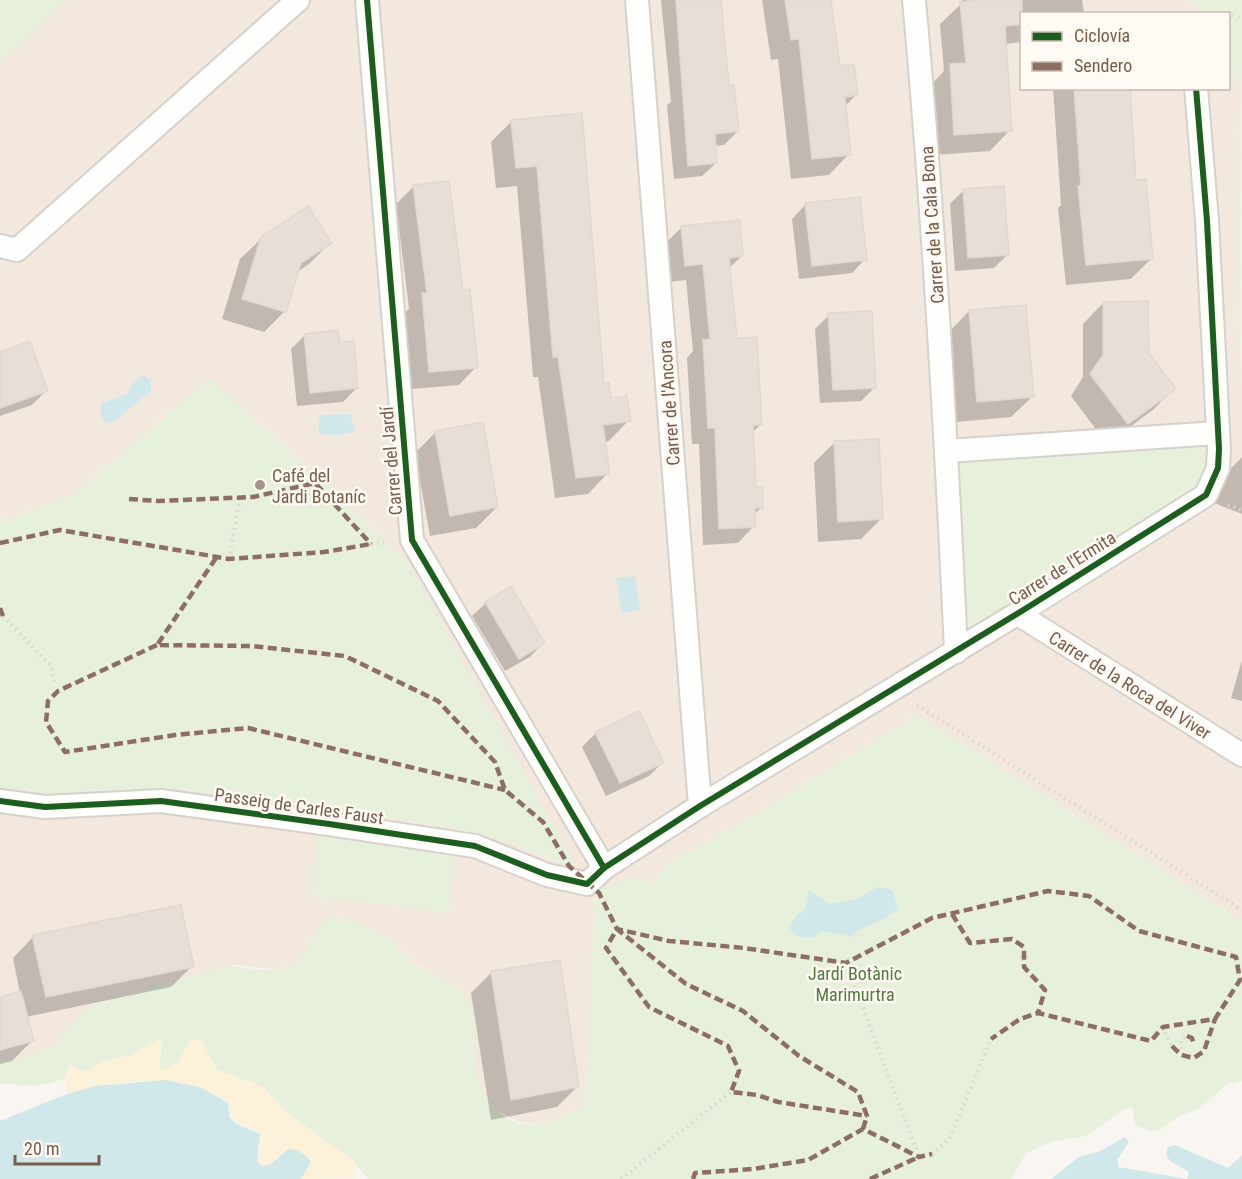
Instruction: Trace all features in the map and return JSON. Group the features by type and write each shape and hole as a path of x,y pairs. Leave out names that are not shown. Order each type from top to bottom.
{"street":[{"path":"0,246 17,250 298,0"},
{"name":"Carrer del Jardí","path":"367,0 412,540 604,868"},
{"name":"Carrer de l'Ancora","path":"637,0 700,806"},
{"name":"Carrer de la Cala Bona","path":"914,0 926,129 947,451 956,652"},
{"name":"Carrer de l'Ermita","path":"587,884 604,868 700,806 1018,614 1206,495 1218,468 1207,221 1196,90"},
{"path":"947,451 1217,434"},
{"name":"Carrer de la Roca del Viver","path":"1018,614 1242,755"},
{"name":"Passeig de Carles Faust","path":"0,801 45,807 161,801 329,824 475,846 547,875 587,884"}],"path":[{"path":"1230,18 1232,13 1242,21"},
{"path":"229,559 240,497"},
{"path":"3,616 52,667 54,684"},
{"path":"909,710 918,705 1242,910"},
{"path":"846,963 919,1156"},
{"path":"1163,1027 1172,1046"},
{"path":"1180,1049 1181,1040 1187,1036"},
{"path":"932,1154 950,1138 991,1039"},
{"path":"621,1179 731,1092"}],"shaded area":[{"path":"65,0 1188,0 1204,12 1020,12 1020,90 1230,90 1230,65 1241,89 1237,244 1242,385 1242,921 917,715 744,821 666,864 654,883 645,879 596,889 585,1107 546,1123 531,1124 517,1121 492,1108 477,1082 473,1051 474,1020 450,985 410,961 389,939 361,925 330,916 296,964 281,970 236,965 90,1006 52,1046 26,1057 0,1062 0,792 158,791 331,810 446,827 503,840 576,868 210,378 76,494 0,522 0,62"}],"green space":[{"path":"0,0 66,0 0,62"},
{"path":"1188,0 1242,0 1241,385 1237,244 1241,89 1230,65 1230,12 1204,12"},
{"path":"210,378 406,560 577,868 503,840 446,827 331,810 158,791 77,801 0,792 0,522 76,494"},
{"path":"1217,433 1206,495 956,652 947,451"},
{"name":"Jardí Botànic Marimurtra","path":"917,715 1242,921 1242,1081 1226,1085 1199,1109 1178,1117 1159,1130 1151,1131 1138,1126 1134,1121 1133,1107 1126,1108 1086,1136 1052,1142 1026,1153 1011,1179 369,1179 347,1156 329,1146 286,1112 263,1087 217,1069 206,1049 189,1043 178,1062 165,1071 159,1068 161,1038 129,1056 102,1061 89,1070 82,1071 69,1065 65,1078 57,1081 33,1085 0,1083 0,1062 26,1057 52,1046 90,1006 222,967 273,970 291,966 298,961 320,926 330,916 361,924 382,935 392,941 411,962 462,993 468,1000 473,1013 473,1053 479,1082 485,1096 504,1117 516,1123 530,1125 561,1117 585,1107 596,889 639,877 654,883 666,864 744,821"},
{"path":"316,831 455,852 449,912 313,896"}],"sand":[{"path":"161,1038 159,1067 165,1071 178,1062 189,1043 195,1038 202,1042 217,1069 263,1087 286,1112 353,1160 356,1166 355,1178 301,1179 303,1174 282,1153 271,1164 262,1166 257,1162 260,1148 255,1130 235,1121 227,1103 204,1090 166,1082 146,1081 106,1085 67,1094 65,1078 69,1065 82,1071 89,1070 102,1061 129,1056"}],"water":[{"path":"143,375 151,380 151,391 112,423 103,421 100,411 102,403 127,394 132,384"},
{"path":"351,414 355,432 336,435 318,434 320,415"},
{"path":"635,576 640,610 622,613 616,578"},
{"path":"878,887 892,890 898,909 893,914 863,928 852,937 823,931 813,938 797,936 789,928 797,915 806,909 809,891 831,904 857,899"},
{"path":"166,1080 202,1088 228,1103 230,1117 235,1123 260,1134 257,1161 262,1166 271,1164 288,1149 304,1154 311,1162 301,1179 0,1179 0,1121 67,1094 95,1086"},
{"path":"1125,1137 1129,1142 1117,1160 1119,1167 1187,1179 1051,1179 1079,1157 1100,1151"},
{"path":"1175,1145 1228,1168 1242,1155 1242,1179 1187,1179 1189,1172 1170,1161 1166,1154 1168,1147"}],"building":[{"path":"676,0 721,0 729,85 734,85 739,131 715,134 717,163 688,166"},
{"path":"785,0 831,0 840,66 854,64 858,95 845,97 851,155 812,159 799,39 791,40"},
{"path":"1022,0 1020,24 1005,26 1012,131 954,135 950,64 966,63 960,2"},
{"path":"1074,90 1130,90 1136,180 1146,179 1153,259 1086,265 1078,186 1081,186"},
{"path":"582,113 604,383 609,383 611,398 627,396 631,421 603,425 610,474 576,478 558,357 553,357 537,166 516,168 511,120"},
{"path":"449,181 463,290 470,289 478,368 429,372 422,293 427,293 413,185"},
{"path":"1004,186 1009,255 968,258 963,189"},
{"path":"860,197 867,260 812,266 805,203"},
{"path":"308,206 332,243 301,263 286,312 242,299 261,237"},
{"path":"740,220 743,256 729,258 737,338 757,337 762,425 753,425 756,487 763,487 763,508 755,508 756,527 719,529 715,428 708,428 703,340 710,339 703,264 685,266 681,226"},
{"path":"1148,301 1149,353 1176,389 1128,424 1090,374 1103,355 1103,302"},
{"path":"1026,305 1034,397 977,402 969,310"},
{"path":"872,311 876,388 833,390 828,313"},
{"path":"338,330 340,342 354,341 358,388 310,393 304,334"},
{"path":"30,341 48,391 0,408 0,352"},
{"path":"483,422 498,507 450,516 435,431"},
{"path":"879,439 883,519 838,522 834,441"},
{"path":"511,586 545,643 519,659 485,602"},
{"path":"639,711 664,763 620,783 595,732"},
{"path":"181,905 194,967 46,997 32,935"},
{"path":"560,960 579,1087 511,1100 491,971"},
{"path":"21,991 34,1041 0,1050 0,997"}],"marked path":[{"path":"129,499 158,501 253,497 315,483 371,544"},
{"path":"0,543 60,530 229,559 324,552 371,544"},
{"path":"216,558 157,645 251,646 345,656 438,701 495,762 505,790 543,822 569,866 599,893 617,929 669,941 744,948 846,963 932,918 1048,891 1089,896 1139,931 1236,957 1240,980 1215,1019 1163,1027 1151,1041 1038,1013 1020,1019 991,1039"},
{"path":"0,608 3,616"},
{"path":"157,645 58,691 48,701 46,722 65,752 175,735 248,728 505,790"},
{"path":"952,914 970,943 1012,939 1024,947 1024,967 1045,990 1038,1013"},
{"path":"863,1129 867,1116 858,1092 799,1056 743,1011 686,984 617,929 606,948 649,1007 728,1046 739,1071 731,1092 867,1116"},
{"path":"1172,1046 1181,1055 1194,1058 1204,1051 1215,1019"},
{"path":"1187,1036 1192,1038 1194,1045"},
{"path":"693,1179 695,1173 753,1169 808,1160 863,1129 919,1157 932,1154"},
{"path":"870,1179 919,1157"}],"cycle path":[{"path":"367,0 412,540 604,868"},
{"path":"0,801 45,807 161,801 329,824 475,846 547,875 587,884 604,868 700,806 1025,609 1206,495 1218,468 1219,449 1207,221 1196,90"}],"place":[{"name":"Café del Jardi Botaníc","path":"260,485"}]}
